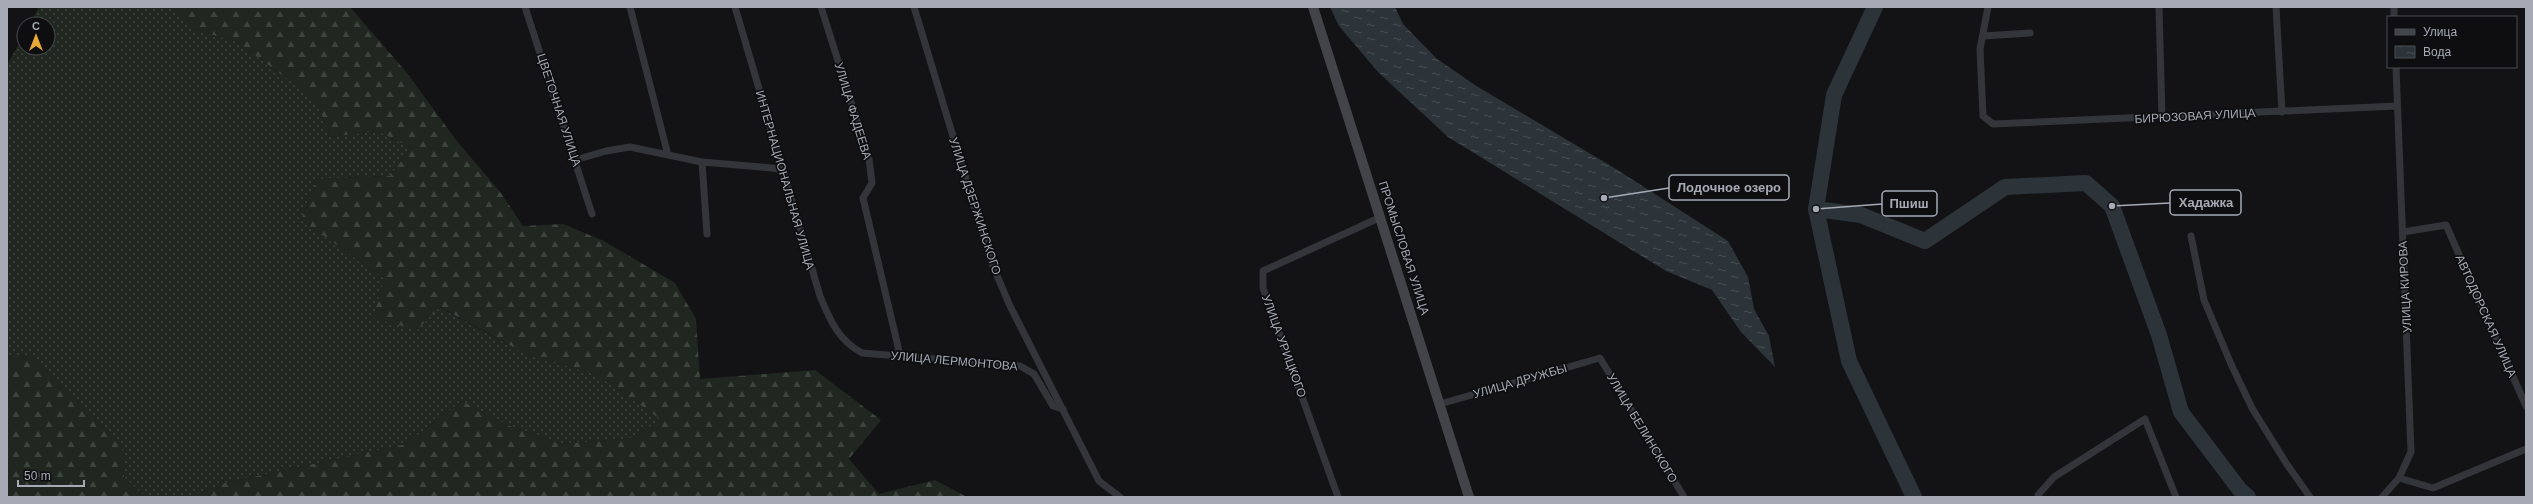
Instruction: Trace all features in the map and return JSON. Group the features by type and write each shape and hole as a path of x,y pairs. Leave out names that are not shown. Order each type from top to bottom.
{"main road":[{"name":"ПРОМЫСЛОВАЯ УЛИЦА","path":"1313,7 1381,217 1468,497"}],"street":[{"name":"ЦВЕТОЧНАЯ УЛИЦА","path":"526,7 592,214"},
{"path":"630,7 668,155"},
{"name":"ИНТЕРНАЦИОНАЛЬНАЯ УЛИЦА","path":"735,7 820,296 834,329 849,346"},
{"name":"УЛИЦА ФАДЕЕВА","path":"821,7 869,159 872,183 863,198 900,355"},
{"name":"УЛИЦА ДЗЕРЖИНСКОГО","path":"914,7 990,259 1010,306 1099,481 1120,497"},
{"path":"1988,7 1983,36 2030,33"},
{"path":"2159,7 2162,118"},
{"path":"2276,7 2282,112"},
{"name":"БИРЮЗОВАЯ УЛИЦА","path":"1983,36 1980,49 1983,116 1993,124 2162,118 2397,106"},
{"name":"УЛИЦА КИРОВА","path":"2382,497 2399,478 2411,452 2396,68"},
{"path":"575,160 606,151 630,147 702,162 782,169"},
{"path":"702,162 707,234"},
{"name":"УЛИЦА УРИЦКОГО","path":"1338,497 1263,288 1263,271 1381,217"},
{"name":"АВТОДОРСКАЯ УЛИЦА","path":"2403,232 2446,226 2526,406"},
{"path":"2191,236 2204,300 2231,364 2252,408 2286,463 2310,497"},
{"name":"УЛИЦА ЛЕРМОНТОВА","path":"849,346 862,353 1020,366 1034,374 1053,406 1063,409"},
{"name":"УЛИЦА ДРУЖБЫ","path":"1440,404 1600,358"},
{"name":"УЛИЦА БЕЛИНСКОГО","path":"1600,358 1684,497"},
{"path":"2039,497 2038,495 2054,477 2145,419 2176,497"},
{"path":"2399,478 2433,488 2526,449"}],"green space":[{"path":"39,7 174,7 189,28 237,42 316,100 330,137 378,131 411,148 390,176 318,179 301,220 384,278 417,330 439,307 524,353 597,375 660,419 635,438 561,444 507,425 462,401 406,444 225,483 191,497 145,497 124,477 121,444 32,356 7,357 7,65 16,49 16,56 56,56 56,16 34,16"},
{"path":"174,7 350,7 407,73 456,140 501,193 523,226 563,224 604,241 675,283 696,319 700,379 815,370 881,420 849,459 879,494 935,480 967,497 191,497 225,483 406,444 462,401 507,425 561,444 635,438 660,419 597,375 524,353 440,307 417,330 373,318 384,278 301,220 318,179 390,176 411,148 378,131 330,137 316,100 237,42 189,28"},
{"path":"32,356 121,444 124,477 145,497 7,497 7,357"}],"water":[{"path":"1330,7 1395,7 1403,24 1437,59 1478,87 1616,169 1728,241 1748,277 1754,309 1769,336 1775,367 1741,332 1712,290 1666,271 1448,137 1378,72 1339,26"}],"waterway":[{"path":"1875,7 1834,95 1816,209 1849,361 1914,497"},
{"path":"1816,209 1861,215 1925,241 2005,187 2086,183 2112,206 2159,335 2181,412 2240,490 2248,497"}],"place":[{"name":"Лодочное озеро","path":"1604,198"},
{"name":"Хадажка","path":"2112,206"},
{"name":"Пшиш","path":"1816,209"}]}
